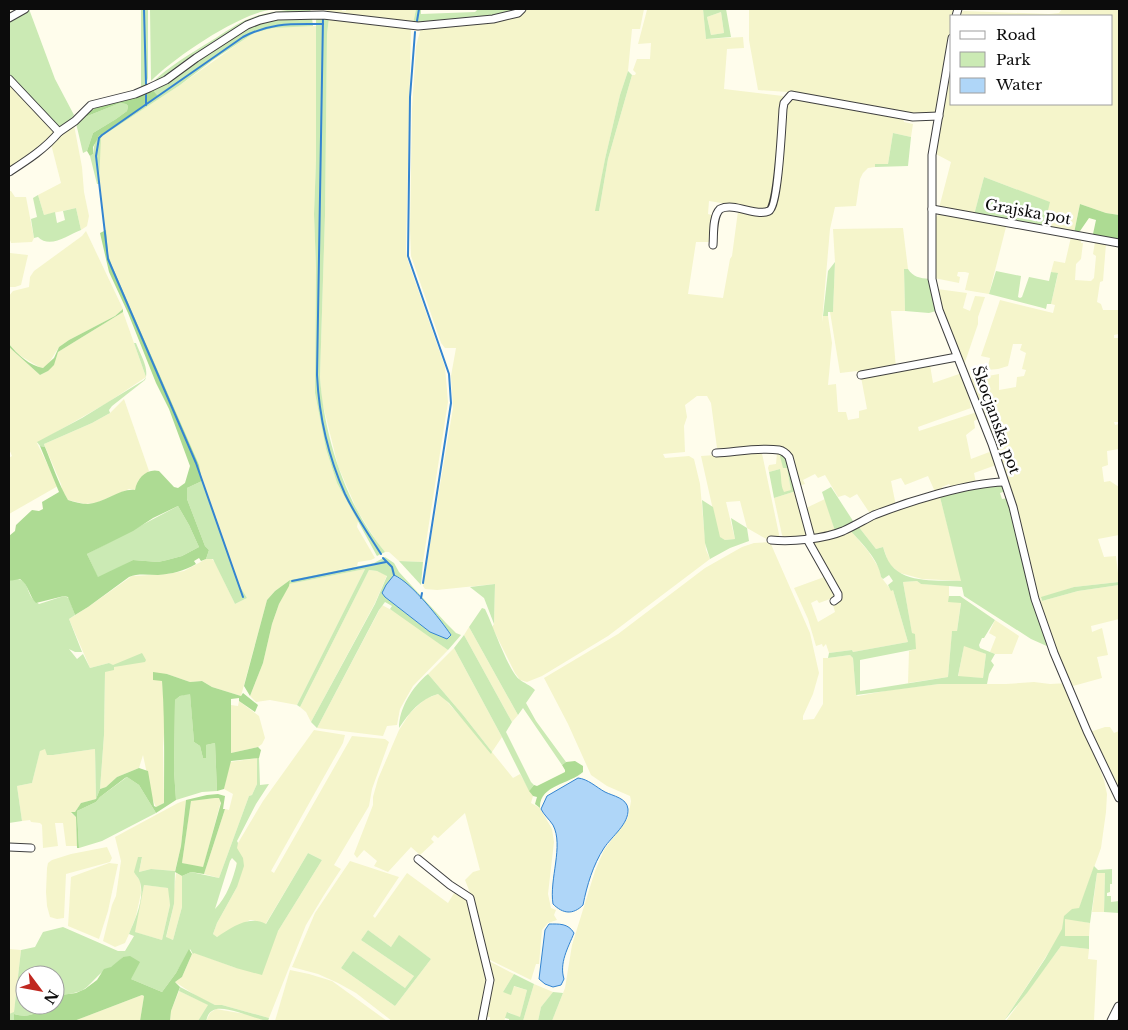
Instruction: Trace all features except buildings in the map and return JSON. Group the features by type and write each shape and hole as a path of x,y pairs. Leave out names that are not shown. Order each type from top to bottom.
{"street":[{"path":"9,18 25,9"},
{"path":"9,172 32,157 91,105 135,94 166,80 247,25 260,20 277,16 323,15 418,26 494,19 518,13 522,9"},
{"name":"Škocjanska pot","path":"950,50 932,155 932,279 939,310 992,444 1013,507 1035,599 1054,653 1087,731 1119,798"},
{"path":"9,79 59,132"},
{"path":"713,246 715,221 717,212 720,209 732,207 763,212 770,211 773,208 776,194 783,109 784,103 791,95 912,116 939,116"},
{"name":"Grajska pot","path":"932,209 1119,242"},
{"path":"861,375 957,357"},
{"path":"716,453 763,450 786,452 789,457 809,539 838,594 838,598 834,601"},
{"path":"771,540 799,541 842,532 871,516 899,506 971,486 1004,482"},
{"path":"9,847 31,848"},
{"path":"418,859 450,885 470,898 490,980 482,1021"},
{"path":"1112,1021 1119,1007"}],"green space":[{"path":"29,9 55,79 74,115 66,125 59,128 9,77 9,20"},
{"path":"141,9 148,9 148,78 146,86 141,90"},
{"path":"150,9 275,9 245,18 209,37 176,60 151,81"},
{"path":"292,9 311,9 309,14 248,23 164,79 152,83 180,60 231,28 261,14"},
{"path":"327,9 346,11 346,9 416,9 413,24 327,13"},
{"path":"416,9 421,9 421,14 475,12 478,9 518,9 503,16 413,24"},
{"path":"526,9 644,9 640,29 632,29 628,71 620,95 605,159 596,211 599,211 608,159 632,75 636,73 633,70 637,59 650,59 651,43 638,44 647,10 703,9 706,39 743,37 744,48 727,49 724,89 783,96 775,193 771,207 763,210 709,201 708,214 715,216 712,242 696,242 688,294 723,298 732,256 738,211 765,214 774,209 777,198 785,109 788,100 797,97 903,117 904,122 913,124 911,137 893,133 888,164 875,164 875,167 868,168 863,173 860,179 856,206 835,207 830,229 822,322 823,316 828,316 832,343 828,385 836,384 838,412 846,412 848,420 859,418 859,411 867,409 861,377 930,365 933,383 962,373 967,386 971,408 918,427 919,431 977,412 979,418 974,421 975,428 966,435 971,459 992,451 996,465 974,473 976,483 952,488 949,484 942,487 943,492 936,494 928,476 905,485 901,478 891,481 896,506 871,515 857,494 850,498 845,495 838,497 825,475 818,478 815,474 803,480 805,484 798,486 791,456 784,450 775,447 717,448 711,403 707,396 697,396 685,405 687,417 684,426 685,452 663,454 665,458 689,456 694,459 700,484 706,550 710,559 608,636 542,676 527,682 520,680 515,673 492,627 494,624 495,584 437,590 425,589 423,586 453,408 451,376 456,348 445,348 441,343 411,256 410,229 412,109 416,46 421,28 521,16"},
{"path":"703,9 726,9 731,37 706,39","holes":["721,12 724,33 711,35 707,17"]},
{"path":"749,9 956,9 954,15 950,15 949,43 937,113 914,115 788,92 758,90 749,40"},
{"path":"1062,9 1119,9 1119,215 1106,213 1080,204 1074,233 1044,227 1049,202 984,177 974,215 939,208 951,162 934,153 945,102 950,66 950,105 1113,105 1113,15 960,15 964,11 1059,13"},
{"path":"721,12 724,33 711,35 707,17"},
{"path":"318,17 329,18 327,34 325,215 320,377 322,400 332,447 348,492 371,534 385,552 377,556 337,483 326,449 315,393 316,268 314,214 316,20"},
{"path":"312,18 313,26 273,28 254,33 101,137 99,184 97,184 90,156 93,154 96,140 111,126 158,96 152,89 248,27 271,19"},
{"path":"329,18 374,25 411,28 406,250 407,258 445,367 448,402 423,562 399,561 389,552 385,552 377,542 357,510 338,466 322,401 320,377 325,215 327,34"},
{"path":"292,26 316,26 315,393 326,449 337,483 358,521 357,527 375,558 358,562 357,566 290,580 275,591 267,600 241,696 212,687 202,681 190,682 167,674 162,680 165,722 163,747 164,803 156,807 152,798 143,755 139,768 117,777 106,787 100,789 104,735 105,671 112,665 109,663 90,668 69,619 132,576 184,571 211,558 215,562 235,604 247,598 238,583 225,549 200,475 199,465 108,254 99,184 100,142 101,137 254,33"},
{"path":"628,71 632,75 608,159 599,211 595,211 620,95"},
{"path":"9,82 53,128 54,134 9,170"},
{"path":"152,89 158,96 99,136 93,147 93,154 90,156 87,151 93,133 127,111 128,106 120,103 85,117 83,116 97,107"},
{"path":"120,103 128,106 127,111 93,133 87,151 83,153 76,123 83,116 85,117"},
{"path":"74,125 89,216 87,226 81,230 76,208 44,215 38,195 61,183 51,144 59,135"},
{"path":"893,133 911,137 908,166 875,167 875,164 888,164"},
{"path":"984,177 1050,202 1044,227 974,215"},
{"path":"9,191 15,197 26,197 34,238 32,242 11,243 9,237"},
{"path":"38,195 44,215 55,212 57,223 65,220 63,211 76,208 81,230 65,238 48,242 38,237 34,238 31,219 37,217 33,198"},
{"path":"1080,204 1106,213 1119,215 1119,241 1093,234 1096,220 1089,218 1080,231 1074,233"},
{"path":"940,213 1005,225 989,294 965,290 969,273 958,272 957,276 960,277 959,283 934,278 936,217"},
{"path":"903,228 908,269 904,269 905,311 891,311 896,368 858,375 857,371 840,373 830,312 833,311 835,262 833,229"},
{"path":"106,230 108,254 112,266 199,465 202,481 187,488 187,499 205,546 209,550 206,559 201,561 199,558 194,561 196,564 182,570 163,575 129,577 75,615 68,597 64,596 36,603 20,579 9,581 9,536 15,531 16,525 32,510 39,511 43,509 42,502 59,492 40,446 45,447 68,500 83,504 94,503 124,491 135,490 143,475 155,470 159,471 174,487 178,488 185,483 190,466 169,409 109,272 100,233","holes":["178,506 199,547 182,556 158,562 133,560 98,577 87,554"]},
{"path":"86,231 123,309 115,316 69,340 59,347 47,366 39,367 19,355 9,344 9,296 13,291 29,287 30,277 34,271 82,236"},
{"path":"1071,237 1081,240 1081,243 1083,243 1081,259 1076,264 1075,280 1091,281 1094,278 1096,256 1093,254 1095,242 1106,244 1103,281 1100,282 1097,302 1101,304 1103,310 1119,310 1119,334 1114,335 1114,338 1119,338 1119,422 1114,422 1115,425 1119,424 1119,449 1107,451 1108,465 1102,467 1104,482 1110,481 1119,487 1119,535 1098,539 1104,557 1116,556 1119,582 1074,587 1041,598 1042,601 1078,591 1119,585 1119,619 1091,626 1092,632 1102,628 1108,655 1097,657 1102,678 1073,686 1062,667 1036,593 1016,510 995,441 971,379 999,374 999,390 1016,387 1017,377 1024,376 1026,370 1022,369 1026,353 1020,350 1022,344 1013,344 1008,366 998,369 987,370 990,358 981,356 1000,300 1053,313 1055,305 1051,304 1058,274 1051,272 1054,261 1065,263"},
{"path":"10,253 28,255 21,285 15,287 9,287"},
{"path":"835,262 833,312 828,312 828,316 823,316 828,271"},
{"path":"904,269 908,269 917,277 929,279 936,311 929,313 905,311"},
{"path":"996,271 1021,276 1018,297 1020,298 1029,277 1049,281 1051,272 1058,273 1051,304 1047,304 1046,309 989,294"},
{"path":"937,289 967,293 963,308 970,311 975,296 985,297 964,365 945,317"},
{"path":"123,309 123,312 58,352 54,365 40,375 9,347 9,344 24,359 33,365 43,368 54,358 59,347 115,316"},
{"path":"123,312 146,377 107,403 37,443 58,486 9,514 9,458 12,456 9,449 9,347 40,375 48,371 58,352"},
{"path":"134,343 136,343 144,362 146,377"},
{"path":"146,377 145,380 112,406 109,410 110,413 44,444 45,447 40,446 37,442 82,418"},
{"path":"124,399 149,471 138,481 135,490 129,489 96,503 85,504 68,500 62,490 44,444 110,413"},
{"path":"758,452 762,454 780,539 768,540 747,528 740,501 726,502 735,539 725,540 719,537 701,456"},
{"path":"779,452 787,468 791,490 784,493 780,485 780,469 769,472 768,468 769,465 776,464 777,453"},
{"path":"779,452 788,457 796,491 774,498 769,472 780,469 784,492 791,490 787,468 783,468"},
{"path":"202,481 238,583 247,598 235,604 213,559 206,559 209,550 205,546 187,499 187,488"},
{"path":"997,484 1003,486 1006,491 1000,493 1002,499 1008,498 1049,647 1031,639 964,596 962,587 921,584 917,581 903,582 912,633 915,634 916,649 860,660 860,691 948,677 952,631 957,631 961,603 948,602 949,596 960,596 995,620 979,645 980,648 995,654 991,661 994,665 989,674 987,684 939,684 856,695 853,658 850,655 828,658 829,653 852,650 853,652 908,642 893,590 891,591 888,585 893,581 889,575 883,579 881,577 873,557 850,530 858,526 876,549 883,547 891,565 905,575 924,580 961,581 940,497","holes":["964,646 986,654 983,678 958,676"]},
{"path":"831,487 855,524 835,531 822,492"},
{"path":"796,491 810,537 784,538 774,498"},
{"path":"940,497 962,581 922,579 900,573 889,564 883,547 876,549 858,526 885,511"},
{"path":"825,499 835,531 814,536 804,509"},
{"path":"702,500 713,507 720,537 725,540 735,539 731,518 747,528 749,541 730,548 710,559 705,543"},
{"path":"178,506 199,547 182,556 158,562 133,560 98,578 87,554"},
{"path":"850,530 868,551 879,568 881,577 893,590 908,642 853,652 852,650 829,653 826,644 823,647 822,644 816,646 808,619 794,588 827,576 837,596 819,603 817,600 811,603 818,622 835,612 833,605 839,599 839,594 813,545 813,541"},
{"path":"770,542 810,633 819,673 803,720 814,719 823,704 823,658 850,655 853,658 856,695 858,696 939,684 1068,683 1104,780 1107,794 1101,848 1079,909 1070,919 1090,923 1089,936 1065,937 1064,929 1004,1021 552,1021 565,988 572,945 595,871 604,850 628,818 631,801 630,796 607,786 591,775 568,724 544,678 618,634 705,568 742,547 754,543"},
{"path":"385,557 394,563 399,572 446,623 456,633 461,635 448,650 390,609 392,606 385,602 317,728 311,722 375,604 387,576 377,571 369,570 300,707 297,705 365,569 289,584 290,580 374,563","holes":["399,577 432,611 451,635 430,632 385,597"]},
{"path":"399,561 423,562 421,585"},
{"path":"365,569 297,705 270,700 256,702 250,696 263,663 272,624 289,584"},
{"path":"369,570 387,575 375,603 311,722 306,712 300,707"},
{"path":"15,579 25,583 32,598 39,604 64,596 69,598 75,615 69,619 82,652 75,652 69,649 77,659 83,654 90,668 109,663 113,665 142,653 146,660 145,662 114,667 114,670 105,672 104,735 100,789 96,799 95,749 47,755 45,749 40,751 32,783 17,786 22,821 9,823 9,581"},
{"path":"290,580 272,624 263,663 250,696 244,686 267,600 275,591"},
{"path":"917,581 921,584 949,585 949,601 961,602 957,631 952,632 948,677 908,683 909,651 915,649 915,634 912,634 903,582"},
{"path":"1119,582 1119,585 1078,591 1042,601 1041,597 1074,587"},
{"path":"495,584 494,624 484,598 470,587"},
{"path":"382,605 399,614 448,650 413,686 400,709 397,725 387,726 383,736 317,728"},
{"path":"482,608 485,609 515,675 535,690 526,703 536,721 566,762 562,765 523,708 518,715 469,627"},
{"path":"995,620 1019,636 1012,654 995,654 990,652 996,637 989,633"},
{"path":"469,627 518,715 512,722 464,635"},
{"path":"464,635 512,722 506,732 534,785 529,791 454,648"},
{"path":"964,645 986,654 983,678 958,677"},
{"path":"454,648 502,737 492,752 428,674"},
{"path":"153,672 167,674 190,682 202,681 212,687 241,696 243,693 258,705 255,712 239,701 239,698 231,699 231,753 258,747 261,750 259,758 231,761 224,789 217,791 215,743 206,745 206,758 203,758 200,746 194,742 190,694 180,696 175,700 174,771 176,800 156,813 139,785 127,777 96,802 77,811 79,848 77,848 76,817 71,812 75,812 81,803 96,799 100,789 106,787 117,777 139,768 148,771 154,806 156,807 164,803 162,681 153,680"},
{"path":"428,674 463,715 492,752 491,754 449,703 438,694 426,699 416,707 399,728 404,705 417,685"},
{"path":"190,693 194,742 200,746 203,758 206,758 206,745 215,743 217,791 202,792 176,800 174,771 175,700 180,696"},
{"path":"438,694 442,696 513,778 520,774 533,796 531,803 540,808 552,829 554,842 548,894 551,908 556,910 554,915 557,920 548,923 542,930 539,964 536,964 531,980 488,959 474,903 465,880 473,872 480,870 465,813 438,838 434,835 431,839 434,842 420,855 411,847 388,872 374,866 377,861 364,850 357,858 354,854 373,805 373,797 378,779 399,730 410,713 425,699"},
{"path":"239,701 259,716 265,738 258,747 231,753 231,705 238,706"},
{"path":"1110,727 1114,733 1119,731 1119,795 1090,732"},
{"path":"314,730 345,735 343,743 271,871 274,873 352,736 385,739 389,742 372,789 369,806 334,865 341,869 306,925 269,1018 222,1005 215,1005 198,997 175,982 182,977 193,952 236,968 278,931 322,860 308,853 265,925 250,920 217,937 213,934 237,887 236,848 238,843 263,801"},
{"path":"46,748 53,755 95,749 96,799 81,803 75,812 71,813 76,817 77,846 66,846 63,823 55,823 58,846 43,848 42,825 30,820 22,821 17,786 32,783 40,750"},
{"path":"257,758 257,784 252,795 249,796 219,878 204,874 225,809 229,810 233,794 224,789 230,762"},
{"path":"257,758 259,758 260,785 269,784 256,804 237,841 237,848 243,858 244,866 237,887 213,934 217,937 241,923 253,921 266,924 308,853 322,860 278,931 262,975 193,954 190,949 162,992 131,979 123,957 114,966 101,973 84,989 65,994 65,965 19,965 21,950 35,947 43,932 63,927 118,951 125,951 134,936 129,934 141,895 140,882 134,872 138,857 142,857 139,872 151,869 175,871 174,904 166,937 173,940 182,907 182,876 191,872 219,878 249,796 252,795 257,784","holes":["232,858 237,863 229,888 215,909 230,861","144,885 168,888 170,905 162,940 135,932"]},
{"path":"575,761 583,766 583,772 544,794 540,808 535,804 537,797 533,796 529,791 534,785 537,786 565,772 562,765 566,762"},
{"path":"127,777 139,785 156,813 102,841 79,848 77,811 96,802"},
{"path":"218,794 225,796 223,809 225,809 204,874 191,872 182,876 175,872 181,846 186,800","holes":["219,798 221,803 203,867 182,863 191,801"]},
{"path":"219,798 221,801 203,868 182,863 191,800"},
{"path":"186,800 181,846 175,871 151,869 139,872 142,858 138,857 136,875 140,881 141,893 136,916 129,934 125,943 115,947 103,941 116,896 121,861 115,837"},
{"path":"107,847 112,858 110,862 66,874 64,918 50,917 46,892 48,863 71,854"},
{"path":"350,861 399,877 373,916 375,918 407,873 448,903 456,890 470,899 489,975 479,1021 392,1021 356,993 338,983 318,974 292,967 315,913","holes":["368,930 391,947 399,936 431,959 395,1006 341,968 353,951 405,988 414,976 361,940"]},
{"path":"109,863 118,864 108,911 99,939 68,926 71,877"},
{"path":"1094,866 1098,870 1112,869 1112,884 1110,884 1110,892 1107,893 1107,896 1111,896 1111,902 1119,901 1119,913 1104,912 1105,873 1097,873 1090,923 1065,919 1065,936 1089,936 1089,949 1061,946 1004,1021 1045,959 1062,929 1064,916 1072,909 1079,908"},
{"path":"176,873 182,876 183,894 182,907 173,940 166,938 174,904"},
{"path":"1097,873 1105,873 1104,912 1092,912"},
{"path":"144,885 169,888 170,905 162,940 134,932"},
{"path":"368,930 391,947 399,935 431,959 395,1006 341,968 353,951 405,988 414,976 361,940"},
{"path":"1061,946 1089,949 1088,959 1097,960 1094,1021 1006,1021"},
{"path":"9,949 21,950 19,965 15,965 14,1013 9,1014"},
{"path":"189,949 192,954 182,977 175,982 180,987 171,1011 170,1021 140,1021 144,996 142,995 74,1021 14,1021 14,1014 23,1016 65,1015 65,994 85,989 97,980 104,969 111,967 123,957 130,956 140,962 131,979 162,992 176,973"},
{"path":"489,961 514,974 503,992 513,986 527,990 520,1018 508,1012 504,1021 490,1021 490,1017 484,1016"},
{"path":"290,970 332,981 387,1021 275,1021"},
{"path":"514,974 534,984 523,1021 509,1021 509,1019 505,1018 507,1012 520,1017 527,990 514,986 511,995 503,992"},
{"path":"534,984 553,992 541,1007 538,1021 523,1021"},
{"path":"180,987 215,1005 222,1005 269,1018 268,1021 231,1010 217,1009 211,1012 206,1021 198,1021 208,1005 179,991"},
{"path":"179,991 209,1005 198,1021 170,1021 171,1011"},
{"path":"553,992 563,993 552,1021 538,1021 541,1007"},
{"path":"142,995 144,996 140,1021 74,1021"},
{"path":"15,1003 14,1021 9,1021 9,1014 14,1012"},
{"path":"216,1009 251,1015 265,1021 206,1021 210,1013"}],"water":[{"path":"394,575 417,593 433,611 451,635 447,639 430,632 385,597 382,593"},
{"path":"578,778 625,802 628,814 623,825 604,848 597,861 583,905 572,912 568,912 560,910 553,904 552,894 557,853 556,833 553,825 541,809 547,796"},
{"path":"549,924 566,926 574,933 563,961 564,979 561,985 553,987 539,979 545,930"}],"waterway":[{"path":"144,9 146,84"},
{"path":"417,21 419,9"},
{"path":"323,18 318,390 325,436 339,480 353,510 381,554"},
{"path":"243,597 196,463 108,259 96,156 99,138 102,135 243,37 273,26 323,24"},
{"path":"415,32 410,97 408,256 449,374 451,403 423,583"},
{"path":"146,95 146,105"},
{"path":"383,558 392,567 394,575"},
{"path":"292,581 386,562"},
{"path":"421,598 422,593"}]}
